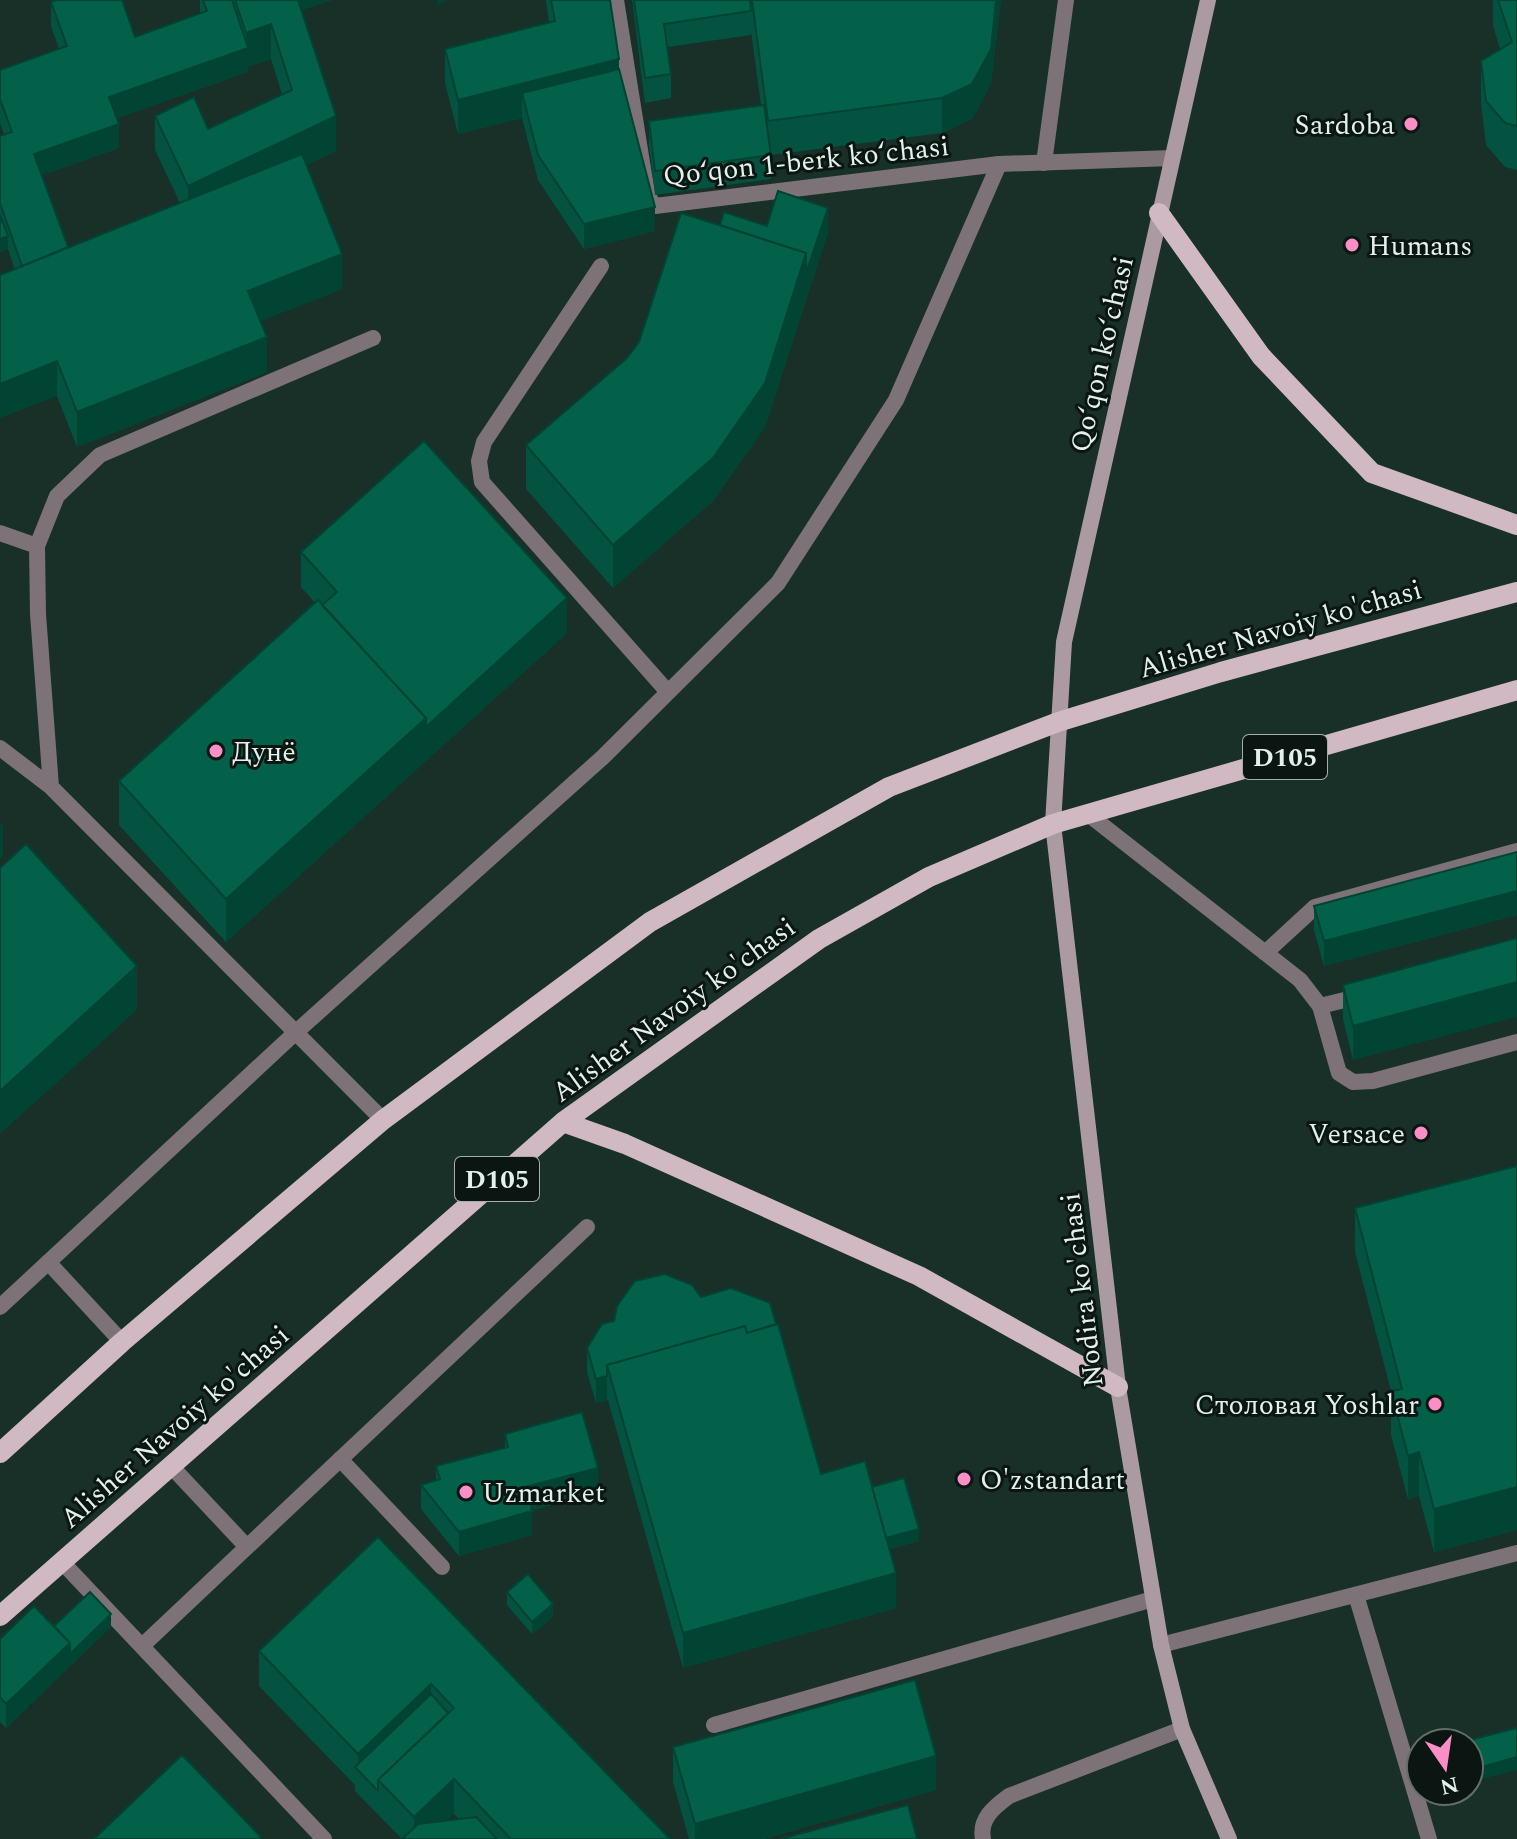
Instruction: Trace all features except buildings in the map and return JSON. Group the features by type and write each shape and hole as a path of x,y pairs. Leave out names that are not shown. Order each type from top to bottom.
{"main road":[{"name":"Qoʻqon koʻchasi","path":"1058,722 1064,642 1208,0"},
{"path":"1159,213 1261,356 1372,473 1517,525"},
{"name":"Alisher Navoiy ko'chasi","path":"0,1453 122,1342 383,1120 650,922 889,787 1058,722 1221,672 1517,592"},
{"name":"Alisher Navoiy ko'chasi","path":"0,1616 563,1122 819,939 929,877 1053,824 1517,690"},
{"name":"Nodira ko'chasi","path":"1058,722 1053,824 1118,1387 1161,1645 1182,1729 1229,1839"},
{"path":"563,1122 625,1144 919,1276 1118,1387"}],"street":[{"name":"Qoʻqon 1-berk koʻchasi","path":"616,0 648,197 655,206 999,164 1172,158"},
{"path":"1044,163 1066,0"},
{"path":"0,1306 295,1033 603,757 778,583 896,400 999,164"},
{"path":"601,266 484,442 479,461 482,482 667,691"},
{"path":"51,787 38,614 37,546 57,496 100,455 373,338"},
{"path":"0,533 37,546"},
{"path":"0,748 51,787 383,1120"},
{"path":"1088,814 1300,980 1320,1006 1339,1073 1353,1082 1373,1081 1517,1042"},
{"path":"1265,953 1315,907 1517,851"},
{"path":"1320,1006 1381,990"},
{"path":"142,1646 587,1227"},
{"path":"48,1262 122,1342"},
{"path":"340,1459 442,1567"},
{"path":"171,1466 247,1547"},
{"path":"1161,1645 1517,1553"},
{"path":"62,1562 324,1839"},
{"path":"1356,1595 1429,1839"},
{"path":"714,1725 1153,1599"},
{"path":"983,1839 981,1830 990,1809 1009,1796 1182,1729"}],"place":[{"name":"Sardoba","path":"1411,124"},
{"name":"Humans","path":"1352,245"},
{"name":"Дунё","path":"216,751"},
{"name":"Versace","path":"1421,1133"},
{"name":"Столовая Yoshlar","path":"1435,1404"},
{"name":"O'zstandart","path":"964,1479"},
{"name":"Uzmarket","path":"466,1492"}]}
